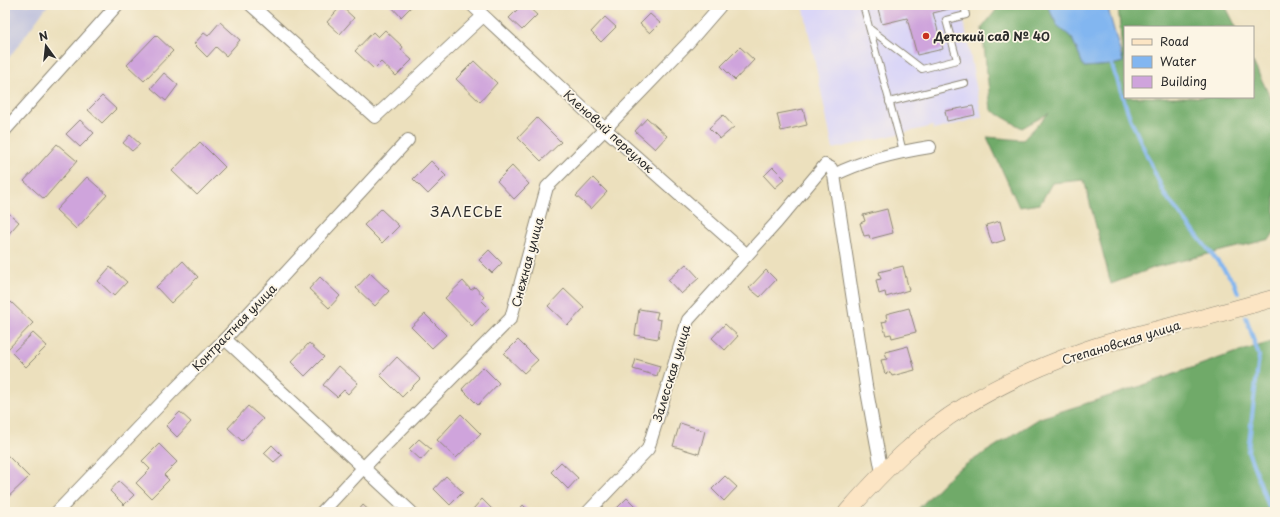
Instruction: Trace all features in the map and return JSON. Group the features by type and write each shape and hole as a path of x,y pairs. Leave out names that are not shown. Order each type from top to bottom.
{"street":[{"path":"5,130 117,5"},
{"path":"251,5 375,117 483,16"},
{"name":"Кленовый переулок","path":"472,5 605,129 747,255"},
{"name":"Снежная улица","path":"322,512 364,467 511,318 547,186 605,129 688,43 721,5"},
{"name":"Контрастная улица","path":"57,512 225,339 408,140"},
{"path":"882,473 866,386 834,175 854,165 903,151 930,147"},
{"name":"Залесская улица","path":"588,512 648,449 688,320 777,222 825,165 831,168 834,175"},
{"name":"Степановская улица","path":"847,512 882,473 915,442 942,421 965,405 1035,370 1081,352 1275,298"},
{"path":"225,339 411,512"}],"lane":[{"path":"864,5 903,151"},
{"path":"870,29 922,69 950,62 957,60 946,20 966,15 964,5"},
{"path":"889,102 965,83"}],"shaded area":[{"path":"5,5 48,5 5,63"},
{"path":"803,5 963,5 966,17 964,22 982,117 934,130 933,126 833,149"}],"green space":[{"path":"1000,5 1047,5 1057,25 1072,38 1084,67 1112,65 1123,62 1118,5 1225,5 1236,26 1124,26 1124,98 1254,98 1254,64 1275,107 1275,231 1270,239 1156,267 1111,284 1084,180 1052,183 1040,204 1019,207 987,137 1023,140 1049,113 1022,128 991,110 982,28"},
{"path":"1275,341 1275,512 915,512 954,472 1040,418 1138,387 1228,355"}],"water":[{"path":"1047,5 1107,5 1123,62 1112,65 1084,67 1072,38 1057,25"}],"building":[{"path":"390,5 413,5 401,17"},
{"path":"522,5 526,5 537,15 522,30 509,18"},
{"name":"Детский сад № 40","path":"877,5 952,5 953,8 933,13 943,49 917,55 907,18 882,24"},
{"path":"341,6 354,18 340,34 327,22"},
{"path":"650,14 660,23 650,33 640,24"},
{"path":"605,17 616,27 601,42 591,32"},
{"path":"220,22 240,40 226,56 216,47 207,57 194,44 204,33 208,36"},
{"path":"385,30 403,47 401,50 412,60 396,76 381,62 374,69 355,51 373,32 378,37"},
{"path":"156,35 173,51 144,81 127,65"},
{"path":"740,47 754,60 735,80 721,66"},
{"path":"474,61 497,83 480,102 456,79"},
{"path":"164,73 178,85 166,101 151,88"},
{"path":"102,96 116,109 102,123 88,110"},
{"path":"973,106 975,115 947,121 945,111"},
{"path":"803,109 807,125 781,131 777,114"},
{"path":"723,115 734,127 720,139 709,128"},
{"path":"537,118 561,142 541,161 518,138"},
{"path":"647,118 667,136 655,149 635,131"},
{"path":"80,120 94,133 80,147 66,134"},
{"path":"130,135 140,144 132,151 123,143"},
{"path":"200,142 225,167 197,195 172,171"},
{"path":"57,144 77,161 44,199 24,181"},
{"path":"431,161 446,176 428,194 413,179"},
{"path":"512,166 529,184 514,199 497,181"},
{"path":"773,167 785,179 775,188 764,176"},
{"path":"87,177 107,195 76,229 56,210"},
{"path":"593,178 607,192 591,209 576,196"},
{"path":"381,209 399,226 382,243 364,225"},
{"path":"887,209 893,233 870,239 869,235 864,236 860,223 865,221 863,215"},
{"path":"5,210 19,222 5,238"},
{"path":"1000,221 1005,240 992,244 986,225"},
{"path":"489,250 502,263 492,273 479,260"},
{"path":"183,261 198,277 171,303 156,287"},
{"path":"686,264 699,278 681,294 668,280"},
{"path":"903,266 909,290 886,297 885,292 879,294 876,280 881,279 879,272"},
{"path":"110,267 127,282 114,296 98,281"},
{"path":"766,270 776,280 760,297 749,288"},
{"path":"370,273 389,291 375,306 356,288"},
{"path":"320,277 340,296 329,308 309,289"},
{"path":"463,281 471,290 475,287 484,297 481,300 489,308 472,326 445,298"},
{"path":"564,289 584,308 568,325 548,306"},
{"path":"11,302 33,323 7,350 5,347 5,308"},
{"path":"909,308 916,332 892,338 891,334 886,335 882,322 887,321 886,314"},
{"path":"639,309 658,312 656,319 661,320 658,339 635,335"},
{"path":"425,314 446,335 432,348 411,327"},
{"path":"725,324 738,336 725,350 712,338"},
{"path":"33,333 47,346 26,367 12,353"},
{"path":"518,340 538,360 524,373 504,354"},
{"path":"309,343 324,357 305,376 291,362"},
{"path":"908,346 915,370 892,376 890,372 885,374 881,360 887,359 885,352"},
{"path":"397,357 420,379 402,397 380,375"},
{"path":"636,359 660,366 657,376 633,369"},
{"path":"339,366 358,383 348,394 344,390 337,397 323,385"},
{"path":"483,367 499,383 478,405 462,389"},
{"path":"248,406 263,419 242,441 228,428"},
{"path":"180,412 191,422 177,437 166,426"},
{"path":"461,414 481,434 456,458 437,440"},
{"path":"680,423 705,431 699,454 673,446"},
{"path":"419,439 431,449 421,460 409,449"},
{"path":"159,444 177,462 164,475 169,480 151,498 136,483 150,469 142,461"},
{"path":"272,445 282,455 274,462 264,453"},
{"path":"5,453 29,477 5,500"},
{"path":"561,462 578,478 568,489 551,472"},
{"path":"446,476 463,492 450,505 434,489"},
{"path":"725,476 737,487 724,501 712,489"},
{"path":"119,481 134,495 124,505 110,491"},
{"path":"627,498 638,509 636,512 613,512"},
{"path":"482,499 495,512 477,512 473,509"},
{"path":"363,505 371,512 357,512"},
{"path":"523,505 530,512 517,512"}],"waterway":[{"path":"1112,65 1130,118 1165,195 1234,282 1238,293"},
{"path":"1246,317 1259,356 1248,451 1271,512"}],"place":[{"name":"Детский сад № 40","path":"926,36"}],"district":[{"name":"ЗАЛЕСЬЕ","path":"467,211"}]}
